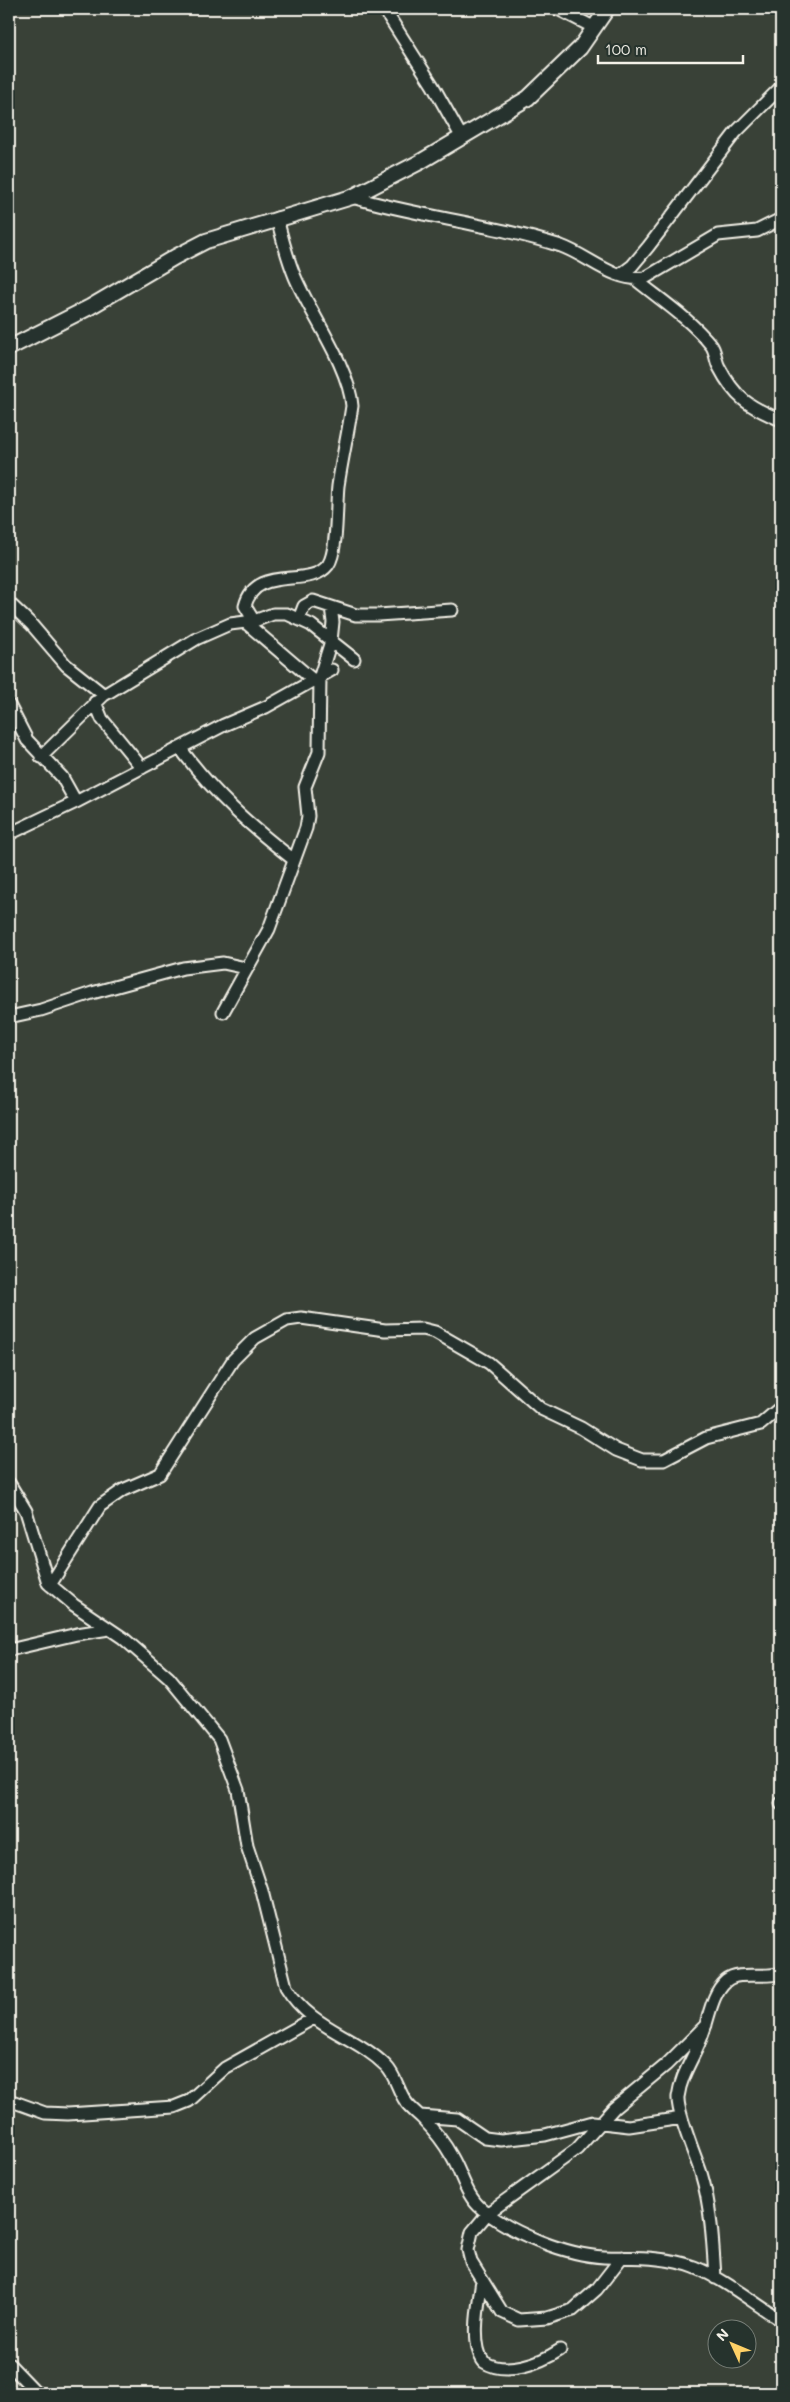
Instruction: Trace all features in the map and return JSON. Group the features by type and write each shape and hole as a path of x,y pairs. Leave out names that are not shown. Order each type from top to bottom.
{"street":[{"path":"384,9 433,86 461,136"},
{"path":"558,9 596,28"},
{"path":"9,348 90,307 206,241 277,218 352,197 381,184 528,98 580,48 596,28 606,9"},
{"path":"620,275 632,266 648,247 736,132 781,87"},
{"path":"352,197 394,210 488,226 562,247 620,275 635,279 688,320 711,345 718,365 738,396 764,413 781,420"},
{"path":"277,218 295,277 339,366 351,395 352,406 338,487 331,561 322,570 313,574 257,585 247,598 245,606 250,621 316,678"},
{"path":"635,279 651,275 722,234 757,231 781,219"},
{"path":"299,619 308,602 312,600 356,614 367,615 452,610"},
{"path":"9,603 31,624 66,665 99,699 102,719 142,768"},
{"path":"223,1012 246,968 270,929 308,822 305,787 319,752 316,678 331,641 333,622 331,607"},
{"path":"41,757 99,699 196,639 218,628 279,613 299,619 354,659"},
{"path":"9,834 76,802 224,725 260,710 332,670"},
{"path":"9,705 28,740 41,757 62,777 76,802"},
{"path":"180,748 205,781 233,810 294,860"},
{"path":"9,1017 41,1010 92,993 183,968 223,963 246,968"},
{"path":"50,1585 100,1506 124,1490 160,1474 174,1456 213,1390 244,1348 265,1331 287,1320 301,1318 385,1330 423,1329 435,1332 489,1363 541,1409 581,1428 616,1450 642,1460 664,1460 706,1438 761,1424 781,1407"},
{"path":"9,1483 26,1511 46,1580 50,1585 123,1638 169,1678 219,1739 238,1790 248,1846 262,1891 286,1987 314,2018 385,2065 406,2103 440,2137 451,2155 472,2199 488,2213 524,2234 588,2255 667,2260 694,2267 715,2278 781,2320"},
{"path":"9,1650 77,1634 110,1629"},
{"path":"715,2278 711,2225 703,2182 682,2118 678,2098 680,2088 718,1992 726,1981 742,1977 773,1976 781,1973"},
{"path":"9,2100 45,2113 68,2114 174,2107 189,2101 225,2068 314,2018"},
{"path":"622,2257 597,2290 580,2305 563,2313 537,2320 516,2320 502,2312 471,2262 468,2250 472,2232 488,2213 578,2149 628,2095 666,2064 706,2025"},
{"path":"420,2116 457,2119 485,2138 501,2140 546,2135 601,2122 629,2126 682,2118"},
{"path":"482,2280 478,2310 478,2347 484,2362 495,2368 521,2367 560,2350"},
{"path":"9,2364 38,2393"}]}
